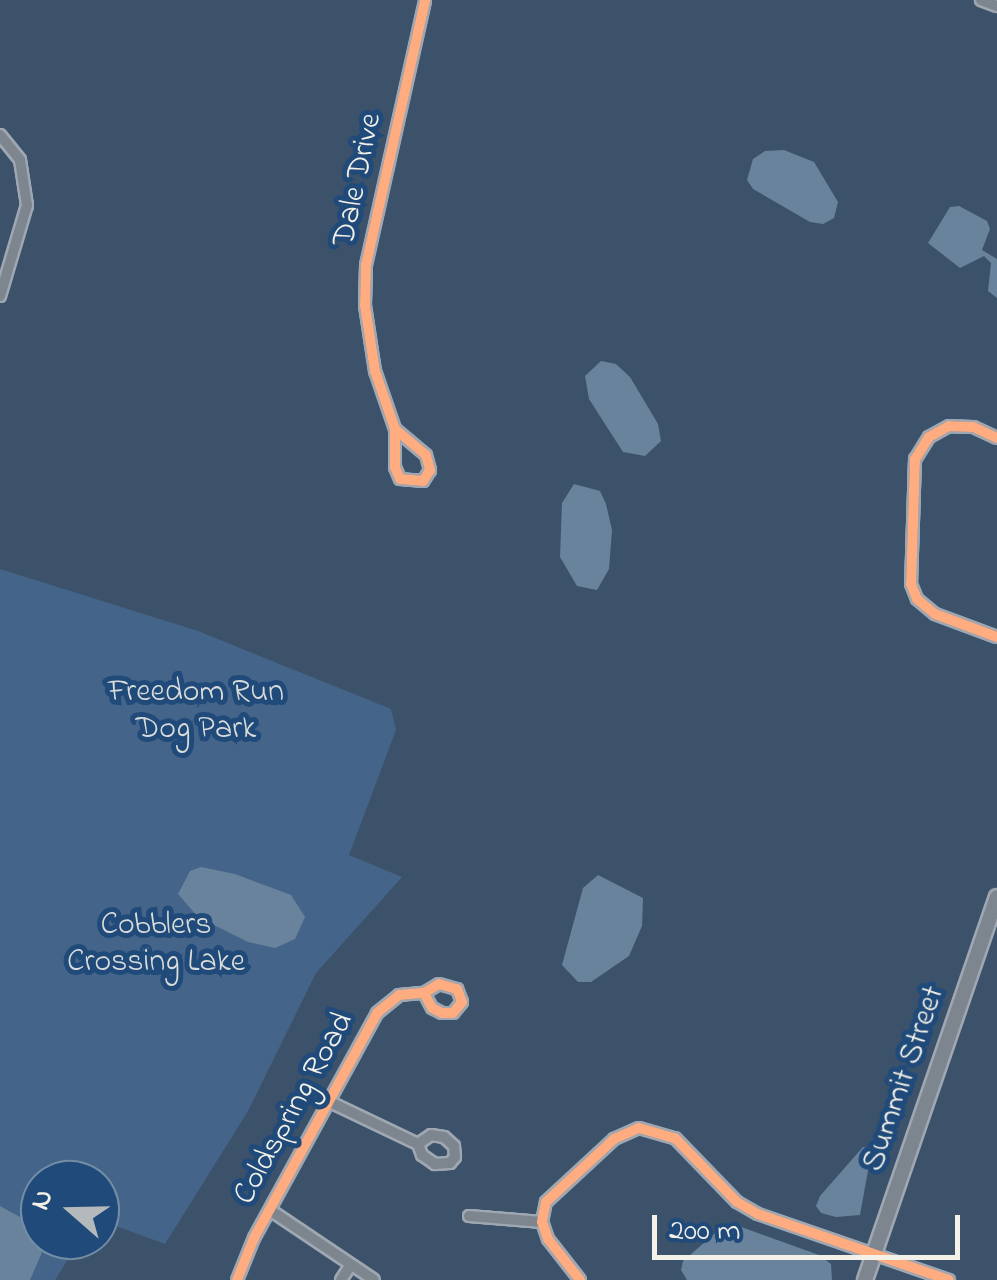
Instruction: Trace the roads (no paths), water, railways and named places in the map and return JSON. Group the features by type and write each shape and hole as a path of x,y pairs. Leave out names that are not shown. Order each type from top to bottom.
{"main road":[{"name":"Summit Street","path":"865,1280 997,897"}],"street":[{"name":"Dale Drive","path":"395,429 426,455 430,470 423,481 400,479 395,467 395,429 375,371 365,284 425,0"},
{"path":"981,0 997,6"},
{"path":"0,135 20,160 26,205 0,296"},
{"path":"997,438 973,427 949,426 929,437 914,459 911,584 917,598 936,614 997,637"},
{"name":"Coldspring Road","path":"237,1280 270,1210 377,1012 399,995 424,993"},
{"path":"330,1102 418,1144"},
{"path":"580,1280 554,1249 542,1222 546,1202 614,1139 639,1128 652,1128 674,1138 737,1202 758,1214 948,1280"},
{"path":"270,1210 329,1246 350,1266 364,1270 374,1280"},
{"path":"468,1216 542,1222"},
{"path":"342,1280 350,1266"}],"park label":[{"name":"Freedom Run Dog Park","path":"196,712"},
{"name":"Cobblers Crossing Lake","path":"156,946"}]}
